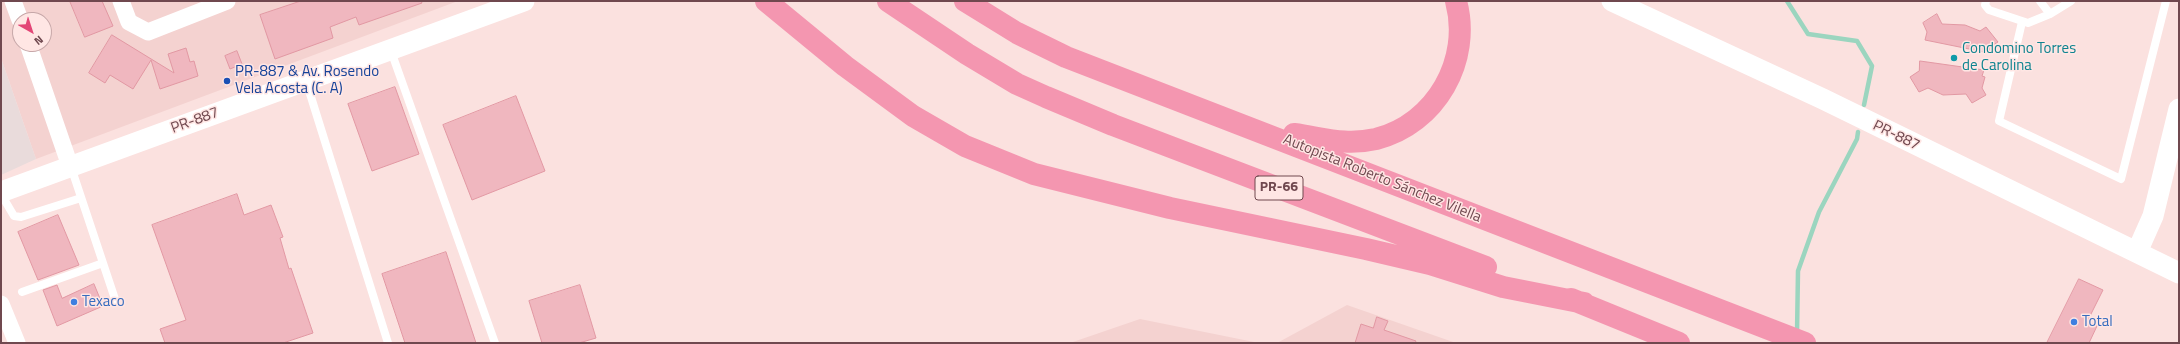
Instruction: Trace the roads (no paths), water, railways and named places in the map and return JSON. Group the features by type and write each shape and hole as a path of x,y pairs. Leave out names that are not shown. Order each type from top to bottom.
{"highway":[{"path":"766,1 845,66 913,116 965,146 1034,174 1170,208 1430,264 1503,287 1584,303"},
{"name":"Autopista Roberto Sánchez Vilella","path":"966,1 1017,33 1066,57 1256,129 1357,171 1805,343"},
{"path":"1256,129 1339,142 1375,139 1393,133 1410,124 1434,102 1453,71 1460,39 1459,12 1456,1"},
{"name":"PR-66","path":"891,3 967,54 1017,84 1046,97 1121,128 1584,303 1679,343"}],"street":[{"path":"14,1 17,12"},
{"path":"121,1 129,22 148,32 227,1"},
{"name":"PR-887","path":"1,193 70,166 391,51 524,1"},
{"name":"PR-887","path":"1612,1 1823,99 2179,273"},
{"path":"31,52 70,166"},
{"path":"2137,252 2153,216 2179,109"},
{"path":"1,304 17,343"}],"lane":[{"path":"1986,1 1985,5 1989,10 2028,23 2050,14 2071,1"},
{"path":"2040,1 2050,14"},
{"path":"2022,22 1999,122 2121,179 2166,1"},
{"path":"391,51 495,343"},
{"path":"306,81 388,343"},
{"path":"70,166 116,302"},
{"path":"1,193 14,216 21,217 81,198"},
{"path":"22,292 103,263"}],"waterway":[{"path":"1787,1 1808,34 1857,41 1872,66 1864,105"},
{"path":"1797,334 1798,271 1819,212 1857,139 1858,132"}],"place":[{"name":"Condomino Torres de Carolina","path":"1954,58"},
{"name":"PR-887 & Av. Rosendo Vela Acosta (C. A)","path":"227,81"},
{"name":"Texaco","path":"74,302"},
{"name":"Total","path":"2074,322"}]}
